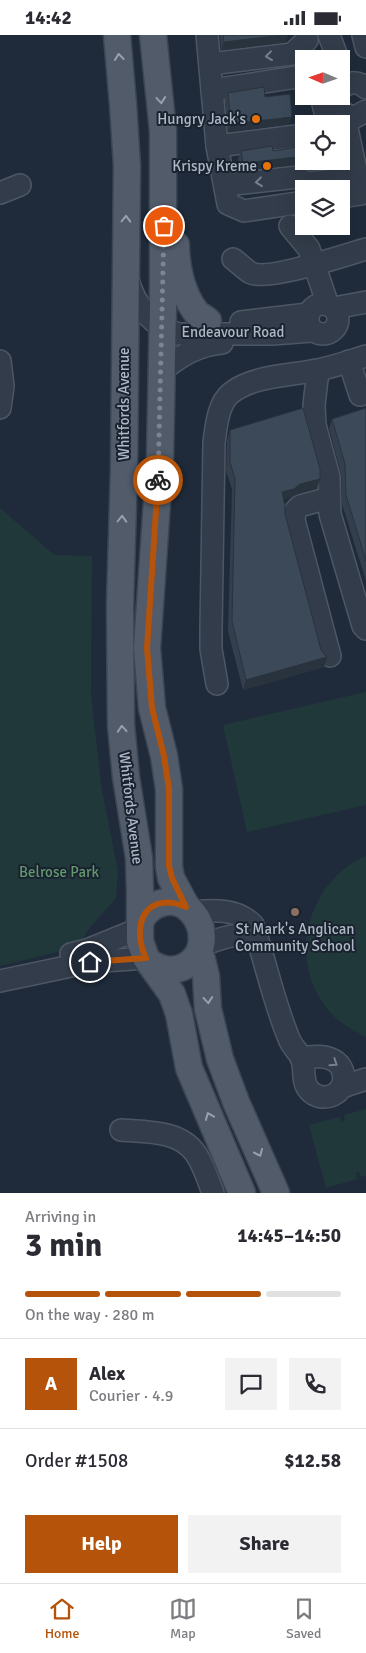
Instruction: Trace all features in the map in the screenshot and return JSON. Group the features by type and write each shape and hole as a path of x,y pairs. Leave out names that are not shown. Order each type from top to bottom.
{"main road":[{"name":"Whitfords Avenue","path":"116,35 122,86 127,166 124,469 120,605 121,725 126,777 139,857 140,941 148,960 172,994 181,1021 189,1068 242,1193"},
{"name":"Whitfords Avenue","path":"153,35 162,111 164,167 160,458 147,648 152,708 164,756 169,789 169,866 172,878 200,927 208,1009 220,1059 236,1102 276,1193"},
{"path":"164,167 174,184 177,268 192,305 197,313 208,321"},
{"path":"139,925 150,908 158,903 173,902 189,909"},
{"path":"148,960 166,970 175,970 191,963 201,948"}],"street":[{"path":"207,35 217,146 228,204 244,211 295,203"},
{"path":"210,64 292,54 307,40 306,35"},
{"path":"320,35 326,50"},
{"path":"329,35 335,50"},
{"path":"363,35 366,47"},
{"path":"212,90 295,77"},
{"path":"348,105 361,194 350,196"},
{"path":"217,146 295,136"},
{"path":"225,185 357,173"},
{"path":"0,193 20,185"},
{"path":"290,226 309,249 317,272 316,287 326,335 360,395 366,393"},
{"path":"233,259 251,273 258,275 317,272 366,249"},
{"name":"Endeavour Road","path":"125,268 130,288 137,304 149,317 161,323 170,331 185,334 326,335 366,315"},
{"name":"Endeavour Road","path":"161,323 244,322 326,335 366,302"},
{"path":"124,346 140,332 161,323"},
{"path":"162,371 182,355 195,349 216,344 326,335"},
{"path":"326,335 317,379 315,425 329,477 330,513 363,626 366,629"},
{"path":"217,684 211,649 214,443 222,405 230,393 246,384 265,379 326,335"},
{"path":"0,361 3,386 0,408"},
{"path":"329,498 300,507 295,511 294,520 330,656"},
{"path":"189,909 224,911 246,918 253,925 257,944 290,1039 301,1058 305,1084 314,1095 326,1097 338,1092 342,1087 344,1074 337,1063 332,1059 320,1057 301,1058"},
{"path":"0,969 87,950 139,925"},
{"path":"201,948 227,936 236,935 250,938 257,944"},
{"path":"0,981 90,962 148,960"},
{"path":"342,1087 366,1079"},
{"path":"121,1130 170,1136 188,1146 200,1160 213,1193"}],"green space":[{"name":"Belrose Park","path":"0,508 54,555 92,556 91,693 101,785 118,871 116,898 88,930 78,947 0,966"},
{"path":"366,692 366,805 247,832 223,725"},
{"path":"366,856 366,1037 337,1019 320,999 310,977 306,953 308,930 315,907 327,886 344,869"},
{"path":"366,1109 366,1176 361,1177 359,1172 356,1173 357,1179 326,1188 309,1125 340,1117 342,1122 345,1121 344,1115"}],"building":[{"path":"223,35 284,35 224,42"},
{"path":"264,87 265,97 290,94 292,117 231,124 228,93"},
{"path":"272,146 273,151 295,147 295,157 243,163 241,151"},
{"path":"303,408 320,469 320,479 300,484 294,489 282,492 285,514 321,650 327,657 246,680 232,621 235,479 230,462 230,430"},
{"path":"366,408 366,561 346,495 345,464 332,419"}],"way so far":[{"path":"158,480 164,226"}],"place":[{"name":"Hungry Jack's","path":"256,119"},
{"name":"Krispy Kreme","path":"267,166"},
{"name":"St Mark's Anglican Community School","path":"295,912"}],"route":[{"path":"90,962 146,958 142,950 139,929 140,922 145,913 158,903 173,902 186,907 172,878 169,866 169,789 164,756 152,708 147,648 158,480"}]}
